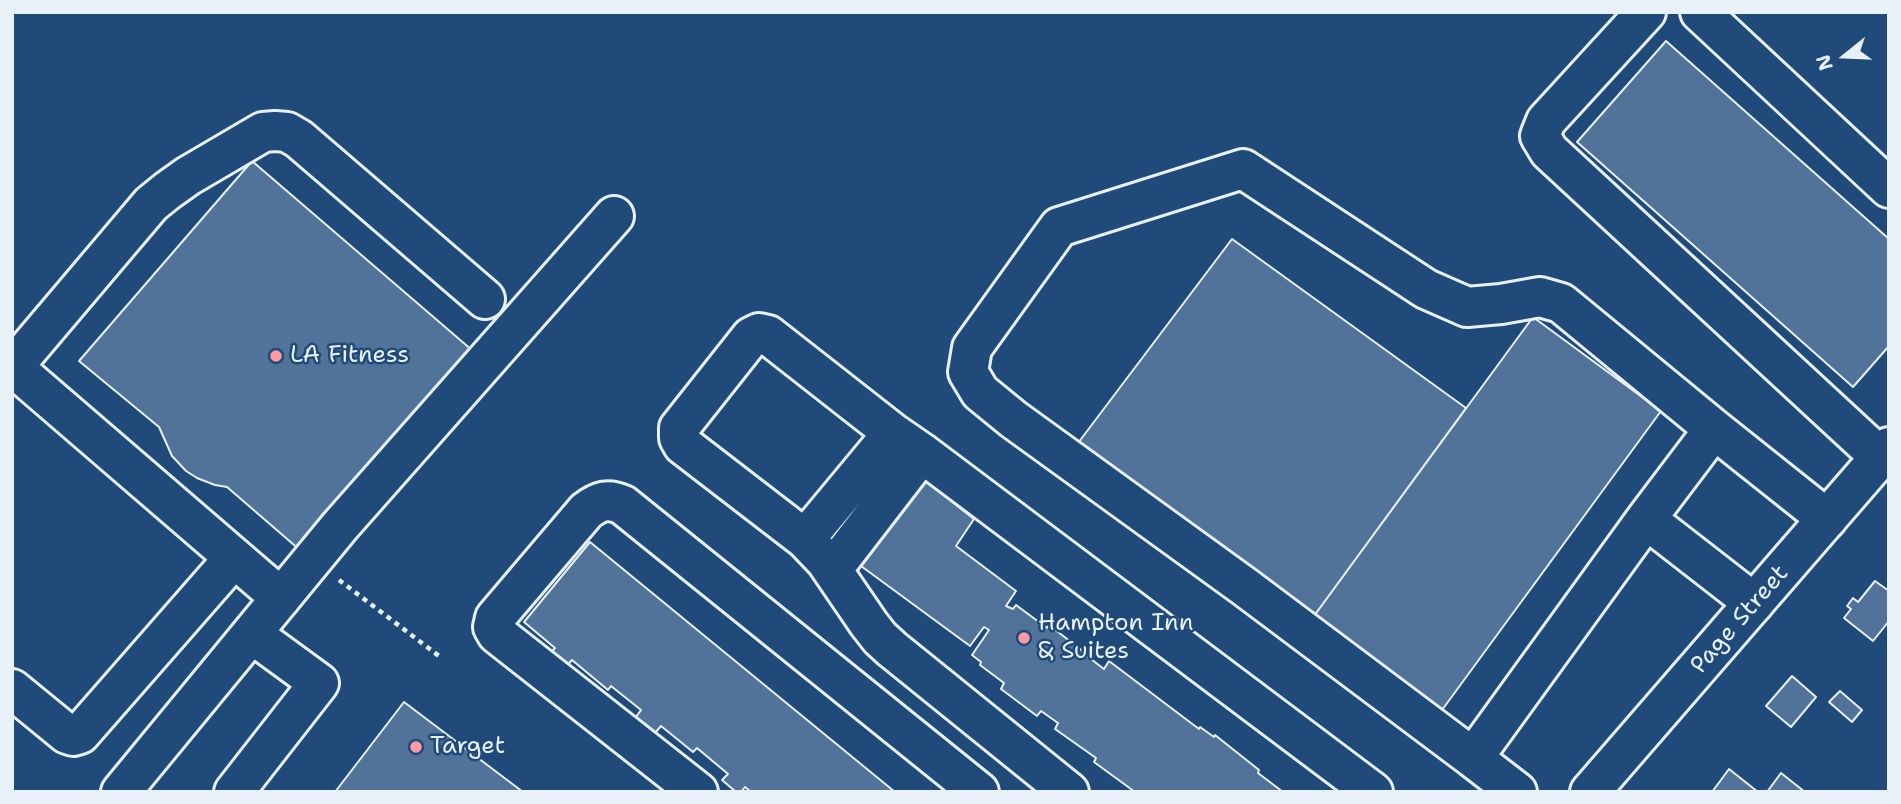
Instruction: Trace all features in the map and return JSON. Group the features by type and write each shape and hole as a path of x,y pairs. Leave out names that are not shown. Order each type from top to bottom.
{"main road":[{"path":"1646,12 1546,121 1540,136 1549,151 1884,452"},
{"path":"1700,12 1889,188"},
{"path":"281,598 13,366 151,204 205,165 263,132 287,132 299,139 485,299"},
{"path":"1517,792 980,392 968,372 972,348 1059,228 1243,169 1426,289 1467,307 1540,297 1562,303 1827,519"},
{"path":"121,792 340,526 614,216"},
{"path":"1069,792 880,638 826,561 805,539 683,445 679,438 679,428 751,337 759,333 768,335 1373,792"},
{"path":"1473,758 1714,429"},
{"path":"805,539 908,443"},
{"path":"832,570 908,443"},
{"name":"Page Street","path":"1590,792 1884,452"},
{"path":"698,792 497,634 493,627 495,618 586,510 595,504 613,500 623,505 979,792"},
{"path":"1646,519 1755,603"},
{"path":"12,689 67,734 73,736 80,733 234,558"},
{"path":"234,792 318,683 252,634"}],"path":[{"path":"338,580 439,656"}],"building":[{"path":"1666,41 1889,239 1889,346 1853,387 1577,142"},
{"name":"LA Fitness","path":"252,161 473,351 301,551 227,487 197,478 186,471 172,456 159,427 79,361"},
{"path":"1232,239 1466,408 1311,620 1072,451"},
{"path":"1533,317 1661,411 1434,721 1306,627"},
{"name":"Hampton Inn & Suites","path":"923,479 974,519 956,546 1016,591 1006,606 1013,609 1016,605 1047,628 1049,625 1104,669 1109,661 1199,729 1200,727 1214,737 1215,735 1283,792 1135,792 1094,762 1096,758 1055,729 1058,723 1041,711 1037,716 1001,689 1004,683 980,665 981,662 972,655 989,630 984,627 970,646 861,566 870,553 837,527 861,494"},
{"path":"590,542 895,792 751,792 745,787 741,792 736,792 722,780 728,774 697,748 693,752 661,726 655,733 636,717 641,710 611,686 608,690 572,660 566,667 550,653 555,648 524,622"},
{"path":"1875,581 1889,591 1889,621 1873,641 1844,618 1851,609 1847,606 1853,598 1858,602"},
{"path":"1792,676 1816,697 1791,727 1766,706"},
{"path":"1840,691 1862,710 1852,722 1829,702"},
{"name":"Target","path":"404,702 523,792 335,792"},
{"path":"1729,769 1758,792 1712,792"},
{"path":"1781,773 1805,792 1767,792"}],"place":[{"name":"LA Fitness","path":"276,356"},
{"name":"Hampton Inn & Suites","path":"1024,638"},
{"name":"Target","path":"416,747"}]}
